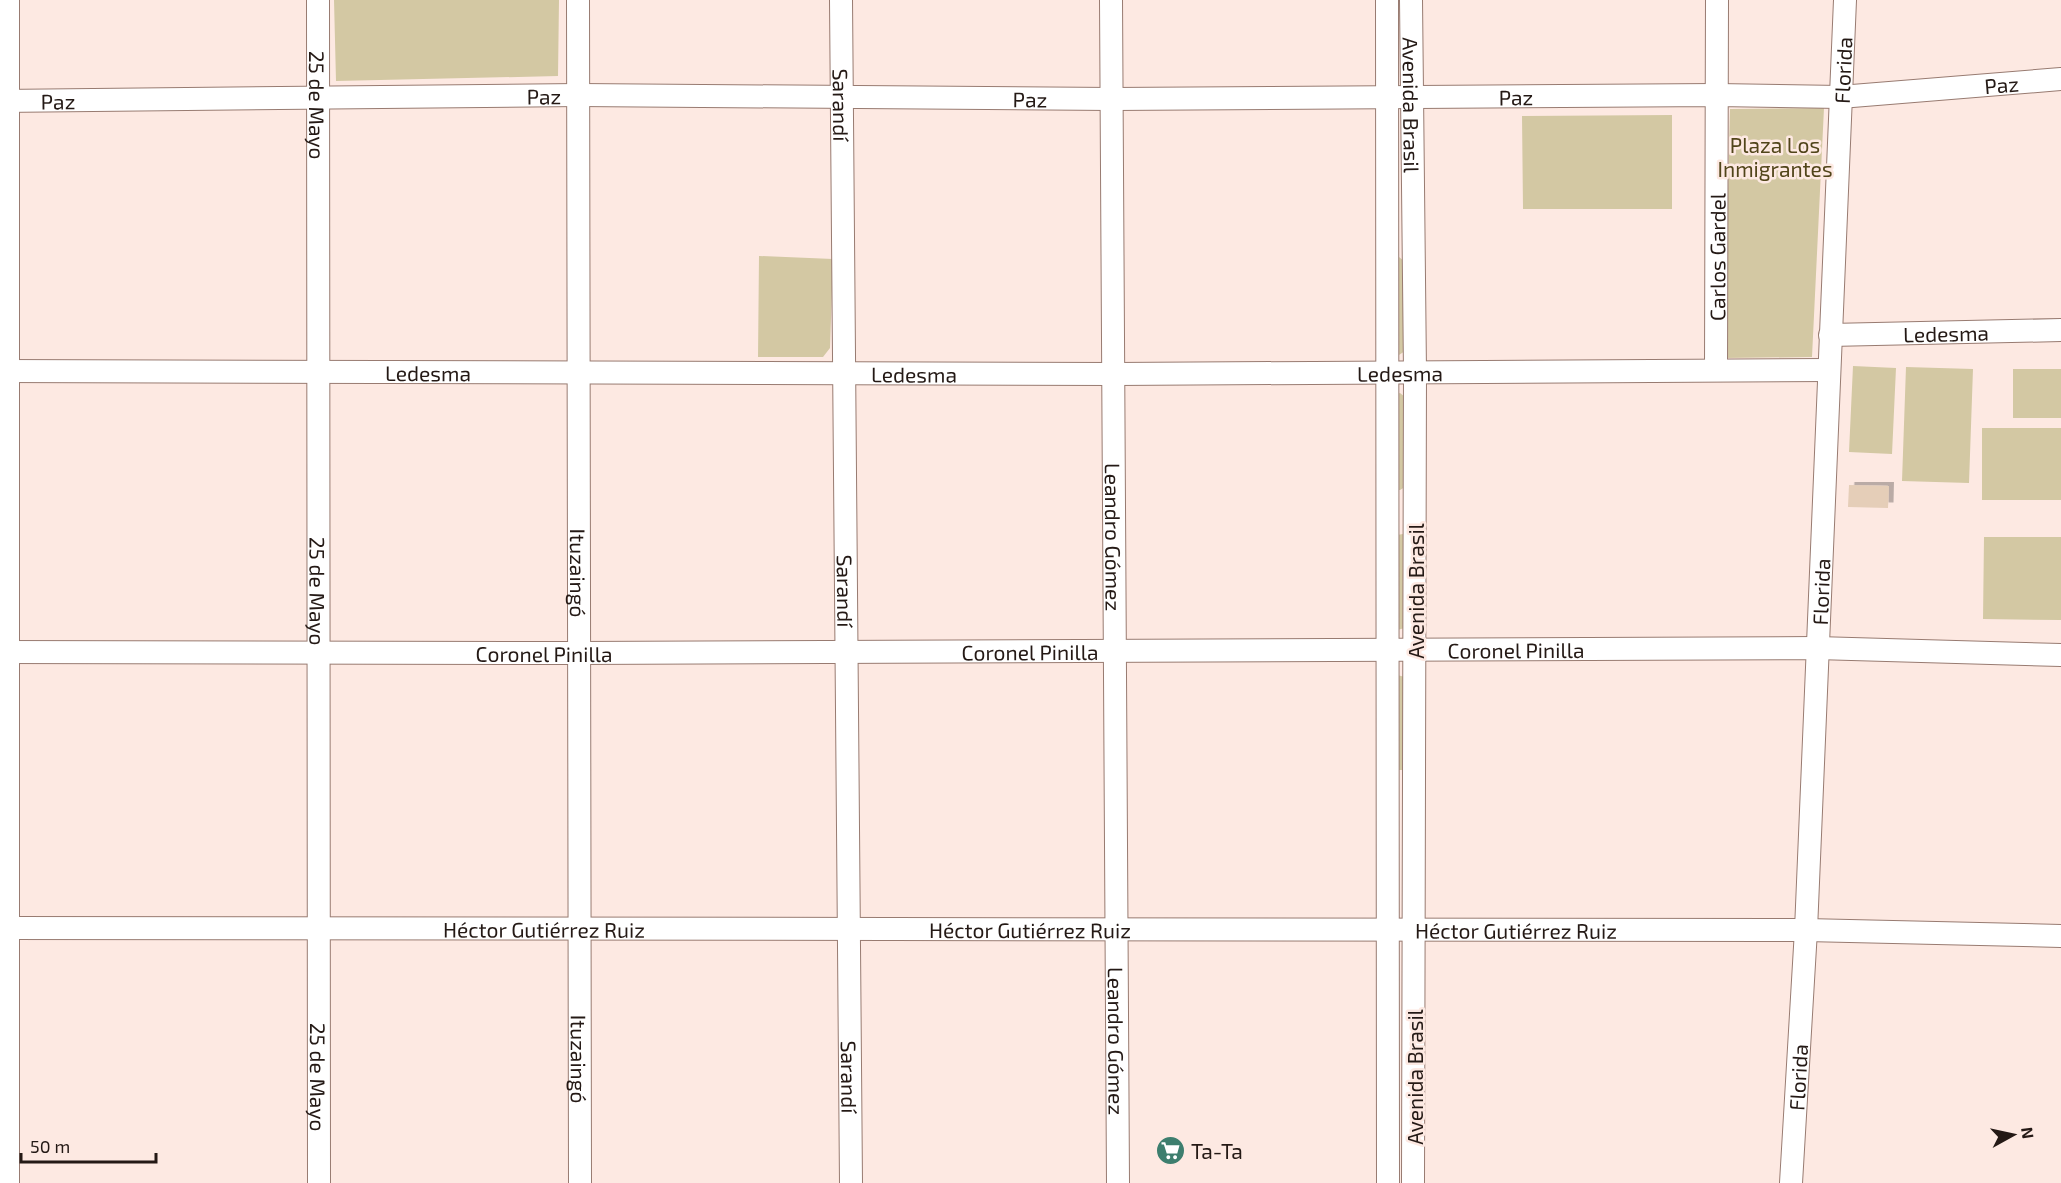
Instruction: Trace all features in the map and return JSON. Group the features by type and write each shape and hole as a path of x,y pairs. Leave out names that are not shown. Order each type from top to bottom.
{"street":[{"path":"8,0 4,101 4,928 8,1183"},
{"name":"25 de Mayo","path":"318,0 319,1183"},
{"name":"Ituzaingó","path":"578,0 580,1183"},
{"name":"Sarandí","path":"840,0 851,1183"},
{"name":"Leandro Gómez","path":"1111,0 1118,1183"},
{"name":"Avenida Brasil","path":"1386,0 1388,1183"},
{"name":"Avenida Brasil","path":"1411,0 1415,372 1413,1183"},
{"name":"Carlos Gardel","path":"1716,369 1717,0"},
{"name":"Florida","path":"1791,1183 1806,930 1845,0"},
{"name":"Paz","path":"4,101 579,95 841,99 1717,95 1840,97 2061,79"},
{"name":"Ledesma","path":"1830,335 2061,330"},
{"name":"Ledesma","path":"5,370 1115,374 1828,370"},
{"name":"Coronel Pinilla","path":"4,652 846,653 1817,648 2061,655"},
{"name":"Héctor Gutiérrez Ruiz","path":"4,928 1806,930 2061,936"}],"green space":[{"path":"334,0 559,0 558,76 336,81"},
{"name":"Plaza Los Inmigrantes","path":"1824,108 1812,357 1724,358 1730,109"},
{"path":"1672,115 1672,209 1523,209 1522,116"},
{"path":"759,256 833,259 830,348 823,357 758,357"},
{"path":"1399,257 1404,261 1405,351 1399,355 1397,353 1396,258"},
{"path":"1853,366 1896,368 1892,454 1849,452"},
{"path":"1906,367 1973,369 1969,483 1902,481"},
{"path":"2013,369 2061,369 2061,418 2013,418"},
{"path":"1400,393 1405,397 1405,487 1397,490 1397,394"},
{"path":"1982,428 2061,428 2061,500 1982,500"},
{"path":"1403,534 1405,537 1405,628 1397,630 1397,535"},
{"path":"1984,537 2061,537 2061,620 1983,619"},
{"path":"1397,675 1405,677 1405,768 1403,770 1397,770"}],"building":[{"path":"1849,485 1889,486 1888,508 1848,507"}],"place":[{"name":"Ta-Ta","path":"1170,1150"}]}
